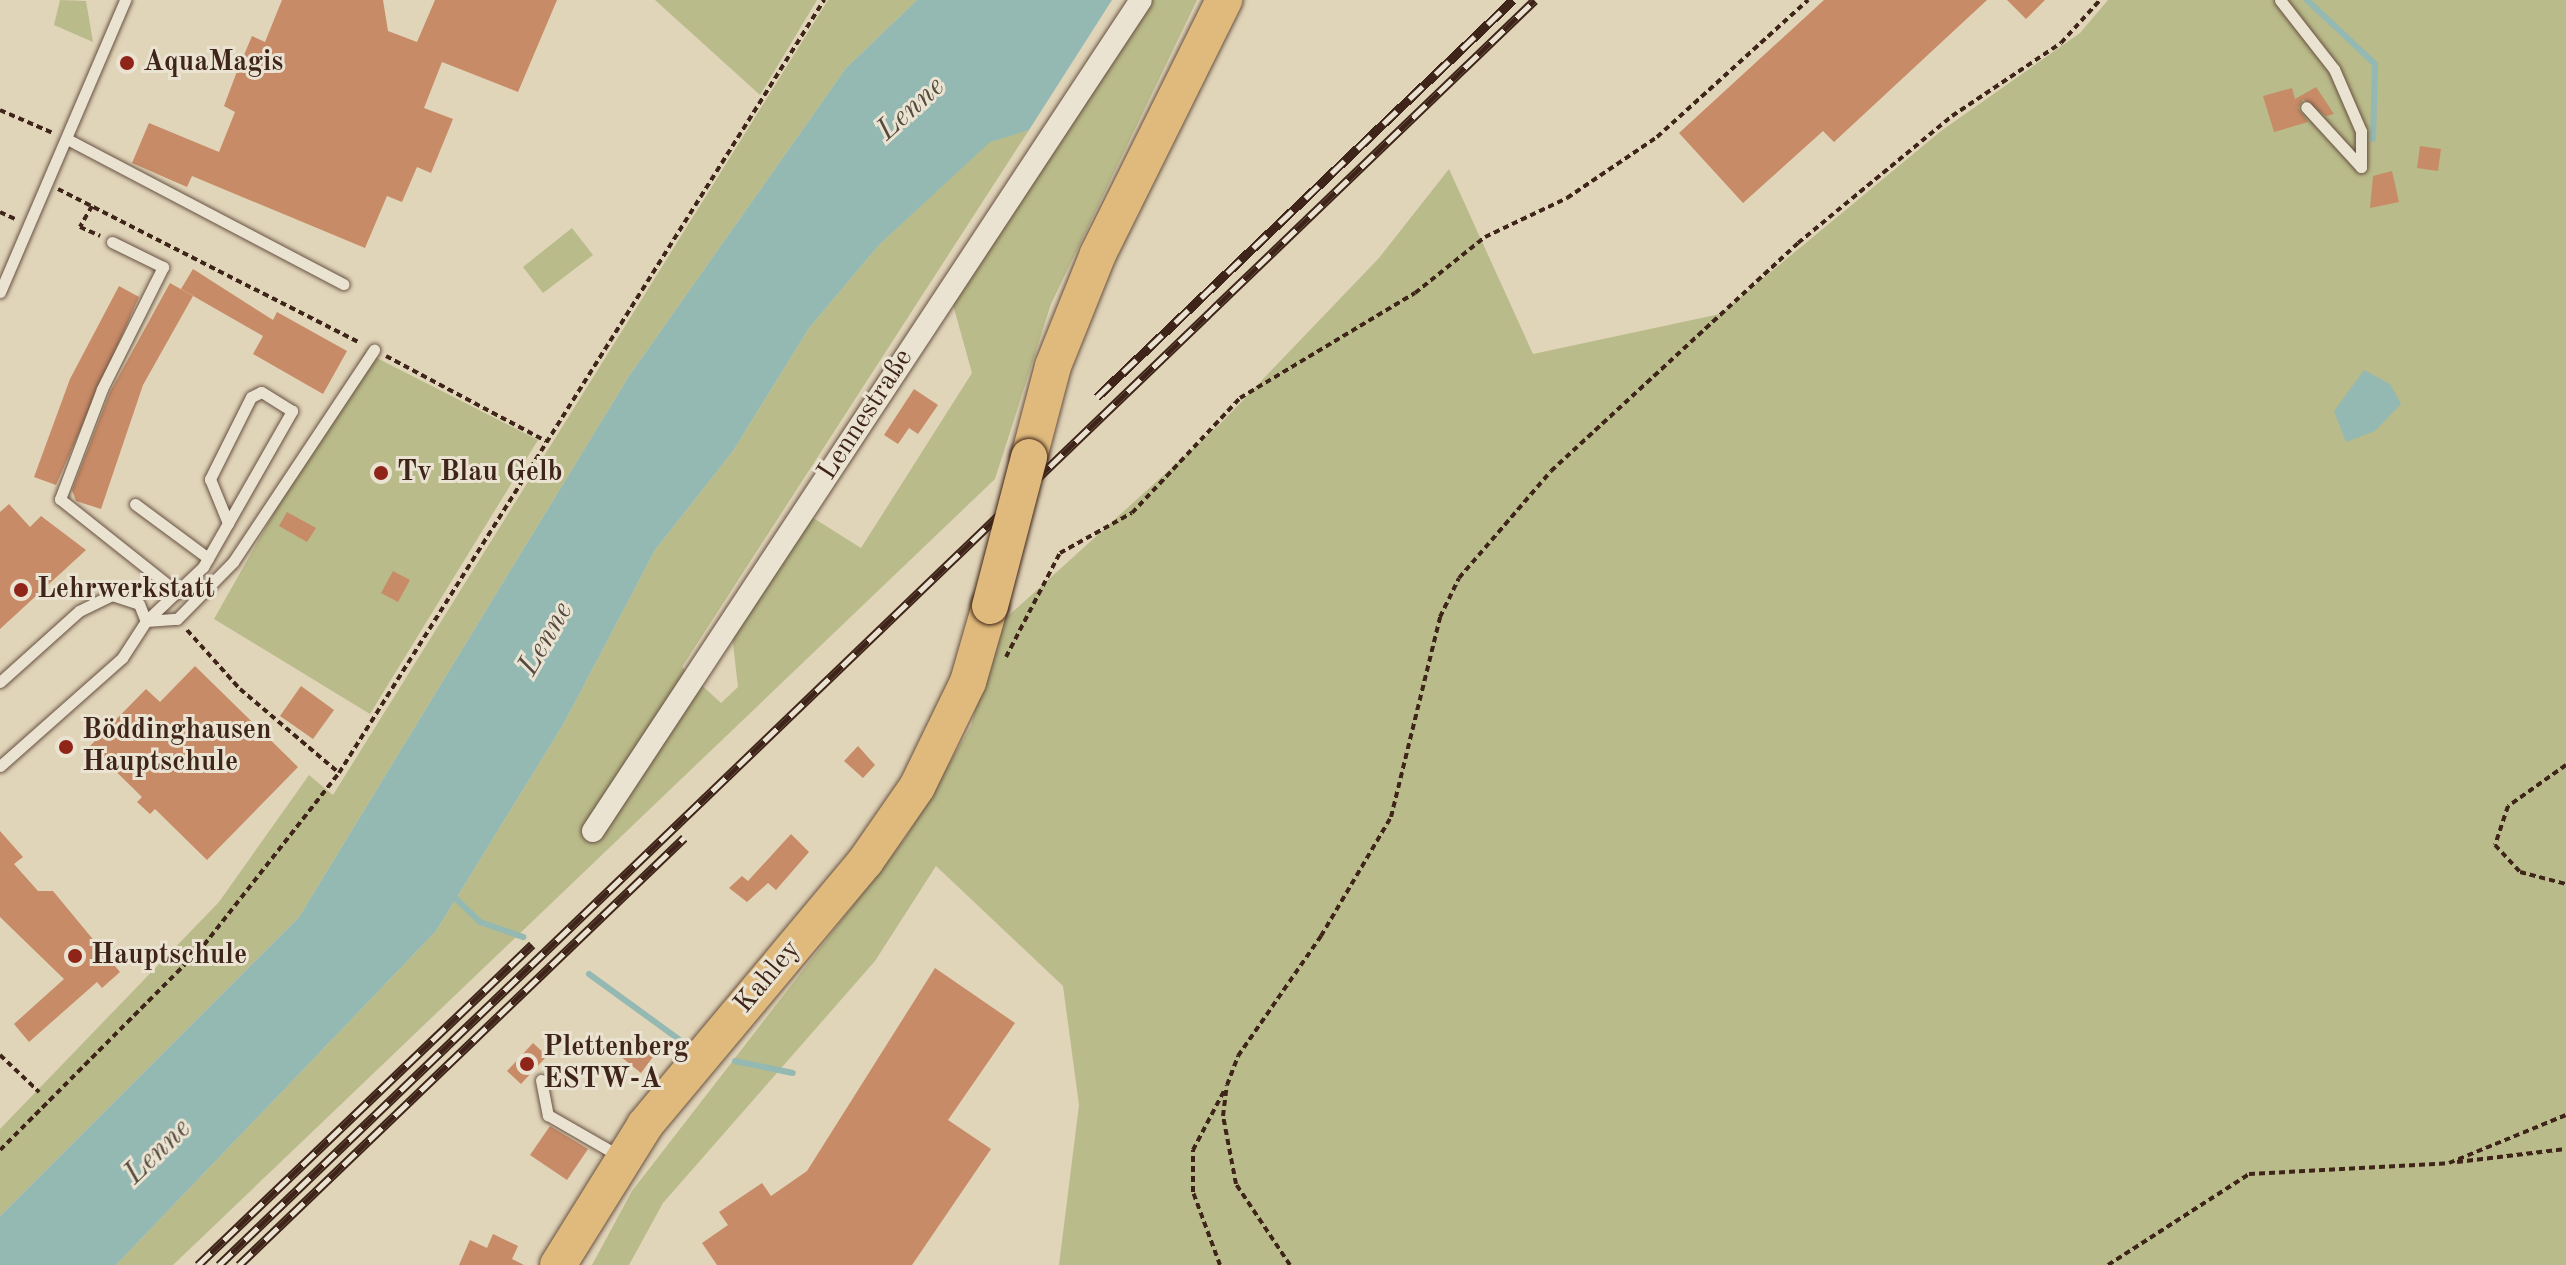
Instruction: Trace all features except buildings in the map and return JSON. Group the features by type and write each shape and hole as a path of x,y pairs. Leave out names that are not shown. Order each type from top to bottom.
{"main road":[{"name":"Kahley","path":"558,1265 622,1158 883,838 940,747 968,682 1053,366 1098,254 1224,0"}],"street":[{"name":"Lennestraße","path":"593,831 1141,0"}],"lane":[{"path":"0,292 69,140 124,4 111,0"},
{"path":"2280,0 2334,69 2361,131 2361,167 2306,107"},
{"path":"69,140 343,284"},
{"path":"112,242 163,267 102,389 60,499 178,593"},
{"path":"146,621 177,619 251,537 374,350"},
{"path":"0,766 122,658 146,621 178,593 208,558 228,523 292,411 261,392 251,397 210,479 228,523"},
{"path":"135,504 208,558"},
{"path":"0,682 79,611 112,595 139,604 146,621"},
{"path":"541,1080 548,1115 622,1158"}],"path":[{"path":"0,1150 204,945 339,773 824,0"},
{"path":"968,682 1004,661 1060,553 1132,513 1240,398 1415,293 1505,225 1567,198 1657,137 1808,0"},
{"path":"1220,1265 1193,1192 1193,1150 1227,1085 1238,1056 1321,936 1391,817 1440,617 1493,535 1562,461 1798,243 1952,116 2061,43 2100,0"},
{"path":"0,110 69,140"},
{"path":"48,184 546,441"},
{"path":"92,206 80,227 112,242"},
{"path":"177,619 240,689 339,773"},
{"path":"2566,765 2508,806 2495,845 2520,872 2566,884"},
{"path":"0,1055 39,1092"},
{"path":"1227,1085 1223,1116 1236,1184 1290,1265"},
{"path":"2449,1163 2566,1115"},
{"path":"2108,1265 2249,1174 2449,1163 2566,1149"}],"green space":[{"path":"60,0 86,1 93,42 54,25"},
{"path":"655,0 817,0 760,95"},
{"path":"828,0 917,0 846,68 629,376 299,917 0,1216 0,1129 219,902 309,775 333,795"},
{"path":"1146,0 1197,0 1051,304 995,479 173,1265 116,1265 436,931 564,723 655,550 733,451 809,328 879,245 990,141 1029,130 682,667 721,703 738,687 732,635 807,514 861,548 972,373 950,294"},
{"path":"2108,0 2566,0 2566,1265 1059,1265 1079,1105 1063,986 936,866 875,961 663,1203 629,1265 592,1265 632,1191 906,837 971,726 996,627 1220,424 1379,258 1449,169 1533,354 1720,314 1941,131 2080,33"},
{"path":"572,228 593,255 543,293 523,267"},
{"name":"Tv Blau Gelb","path":"365,352 538,440 370,714 214,619"}],"water":[{"name":"Lenne","path":"917,0 1112,0 1029,130 990,142 879,245 809,328 733,451 655,550 564,723 436,931 116,1265 0,1265 0,1216 299,917 629,376 846,68"},
{"path":"2364,370 2390,384 2401,404 2375,431 2346,442 2334,411"}],"waterway":[{"path":"2307,0 2375,64 2373,139"},
{"path":"450,893 480,922 523,937"},
{"path":"589,974 680,1040"},
{"path":"735,1061 793,1073"}],"railway":[{"path":"1097,397 1513,0"},
{"path":"219,1265 1535,0"},
{"path":"239,1265 684,838"},
{"path":"198,1265 532,945"}],"place":[{"name":"AquaMagis","path":"127,63"},
{"name":"Tv Blau Gelb","path":"381,473"},
{"name":"Lehrwerkstatt","path":"21,590"},
{"name":"Böddinghausen Hauptschule","path":"66,747"},
{"name":"Hauptschule","path":"75,956"},
{"name":"Plettenberg ESTW-A","path":"527,1064"}]}
